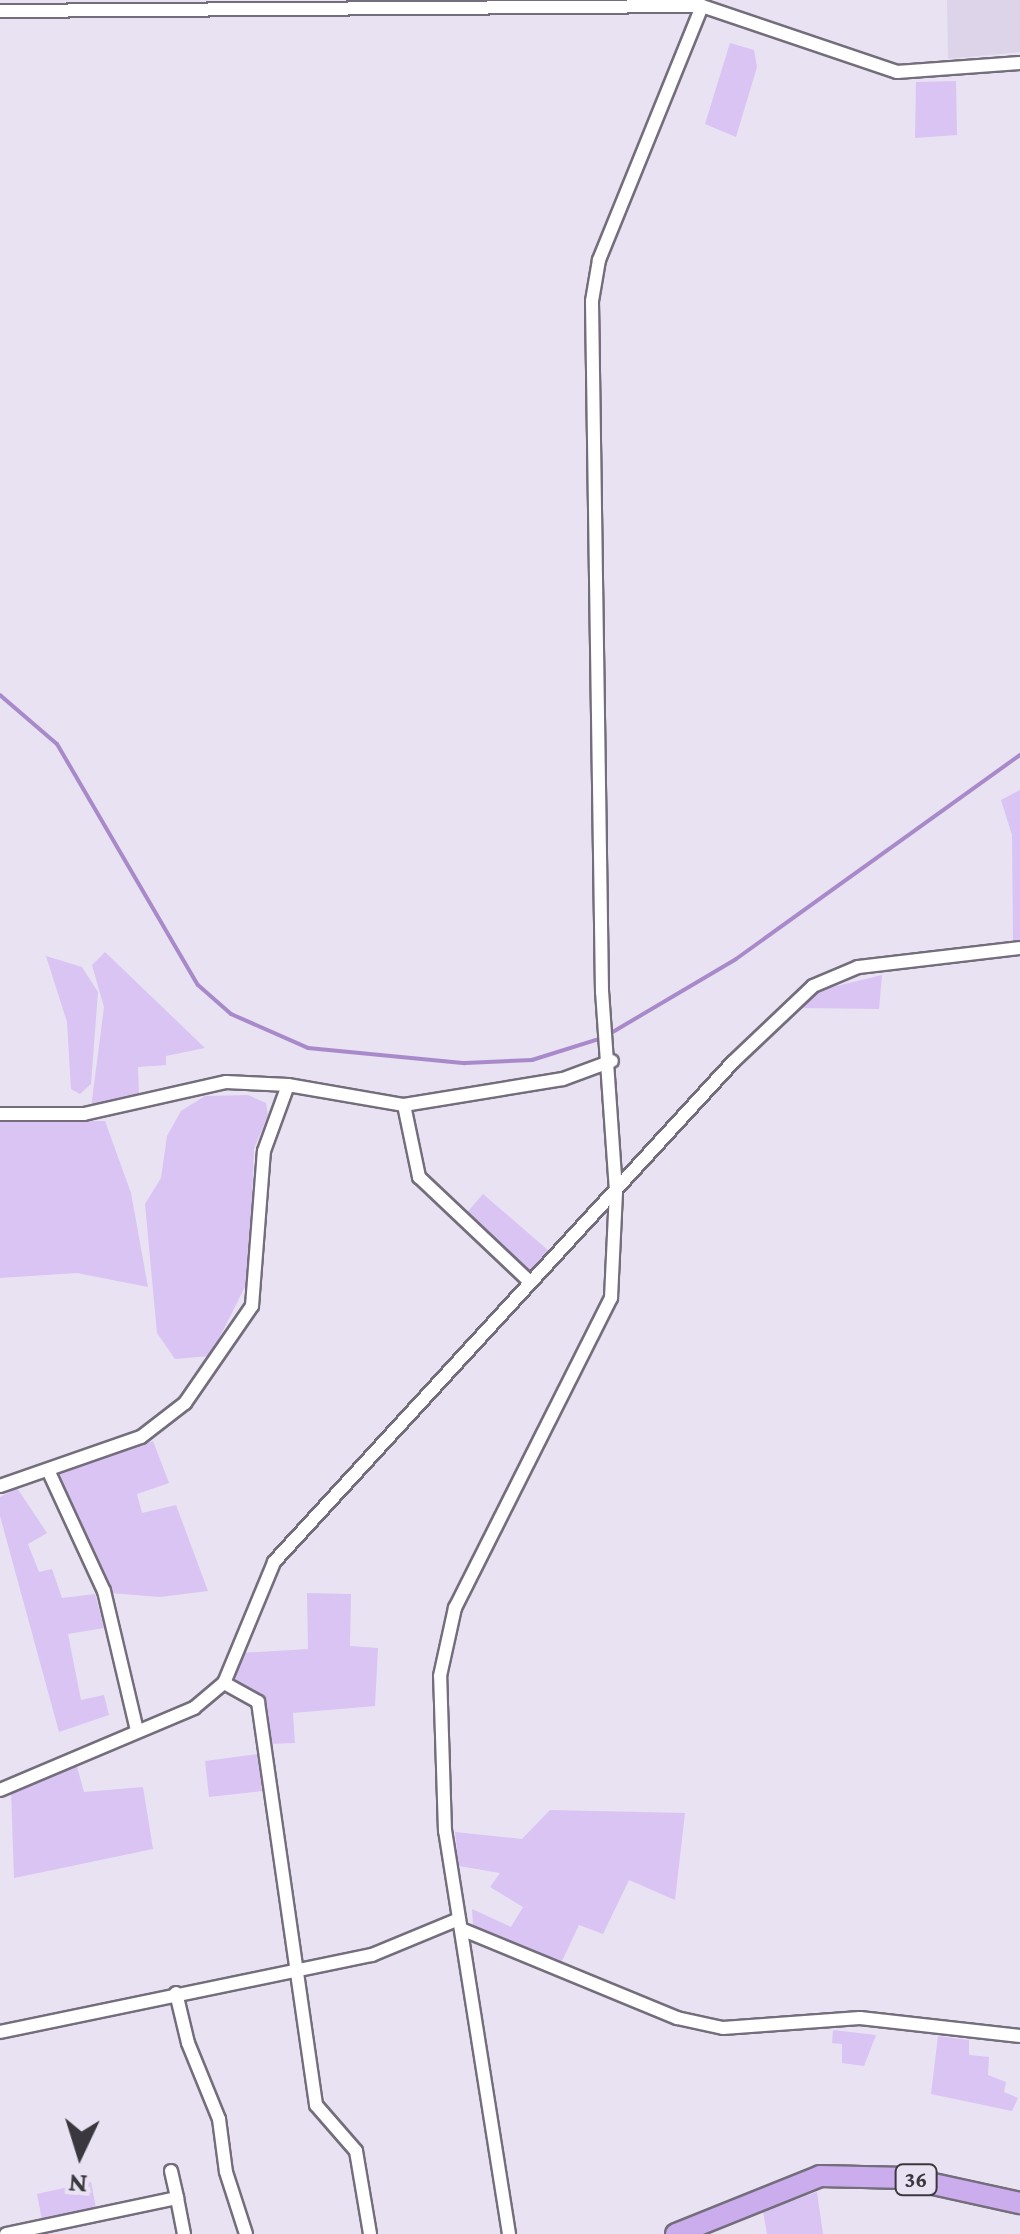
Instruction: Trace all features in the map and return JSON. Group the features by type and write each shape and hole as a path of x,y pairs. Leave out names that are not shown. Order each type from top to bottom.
{"main road":[{"name":"36","path":"676,2234 820,2176 906,2178 1020,2203"}],"street":[{"path":"509,2234 445,1831 444,1636 607,1314 616,1268 612,1061 608,1004 602,992 592,301 598,260 702,6"},
{"path":"0,11 702,6 896,72 1020,63"},
{"path":"0,1790 194,1708 224,1683 274,1562 530,1282 812,986 858,967 1020,948"},
{"path":"0,1114 84,1114 208,1083 288,1085 404,1104 563,1079 612,1061"},
{"path":"0,1486 163,1423 184,1404 252,1306 264,1150 288,1085"},
{"path":"404,1104 419,1177 530,1282"},
{"path":"48,1470 104,1591 137,1731"},
{"path":"224,1683 258,1702 316,2105 356,2151 370,2234"},
{"path":"0,2032 372,1956 460,1924 677,2018 723,2028 860,2018 924,2029 975,2026 1020,2036"},
{"path":"176,1993 188,2043 219,2119 226,2172 246,2234"},
{"path":"171,2171 184,2234"},
{"path":"6,2234 177,2198"}],"shaded area":[{"path":"947,0 1020,0 1020,52 948,59"},
{"path":"730,43 754,50 757,67 736,137 705,124"},
{"path":"956,81 957,135 915,138 916,82"},
{"path":"1020,790 1020,940 1013,942 1012,835 1001,800"},
{"path":"105,952 205,1048 166,1056 166,1065 138,1067 139,1094 91,1108 104,1007 92,965"},
{"path":"46,956 82,967 98,992 91,1084 80,1094 71,1089 67,1022"},
{"path":"882,975 879,1009 802,1008 820,990"},
{"path":"248,1095 266,1103 268,1115 254,1149 249,1279 210,1356 175,1359 157,1333 145,1204 161,1178 167,1136 181,1111 205,1096"},
{"path":"0,1121 105,1121 131,1193 148,1287 77,1273 0,1278"},
{"path":"483,1194 549,1251 530,1273 464,1216"},
{"path":"153,1441 169,1483 137,1494 142,1513 176,1505 208,1591 160,1597 110,1593 53,1475"},
{"path":"17,1488 47,1533 28,1544 39,1572 52,1569 62,1598 95,1594 104,1628 68,1634 81,1700 104,1695 109,1715 59,1732 0,1516 0,1497"},
{"path":"307,1593 351,1594 350,1646 378,1648 375,1706 293,1713 295,1743 268,1744 263,1700 235,1681 240,1653 308,1649"},
{"path":"258,1754 262,1791 209,1797 205,1761"},
{"path":"76,1763 84,1792 143,1787 153,1849 14,1878 11,1790"},
{"path":"550,1810 685,1813 675,1900 629,1880 603,1934 579,1925 561,1963 473,1925 472,1909 511,1927 523,1907 490,1887 500,1873 459,1866 455,1832 522,1839"},
{"path":"833,2030 876,2035 864,2066 842,2063 842,2044 832,2043"},
{"path":"938,2036 969,2040 969,2055 989,2057 988,2075 1006,2082 1004,2092 1018,2098 1012,2111 931,2094"},
{"path":"91,2182 96,2208 42,2220 37,2194"},
{"path":"817,2192 823,2234 767,2234 763,2211"}],"waterway":[{"path":"0,695 57,744 198,985 231,1014 308,1048 465,1063 532,1060 602,1038"},
{"path":"611,1033 736,959 1020,755"}]}
